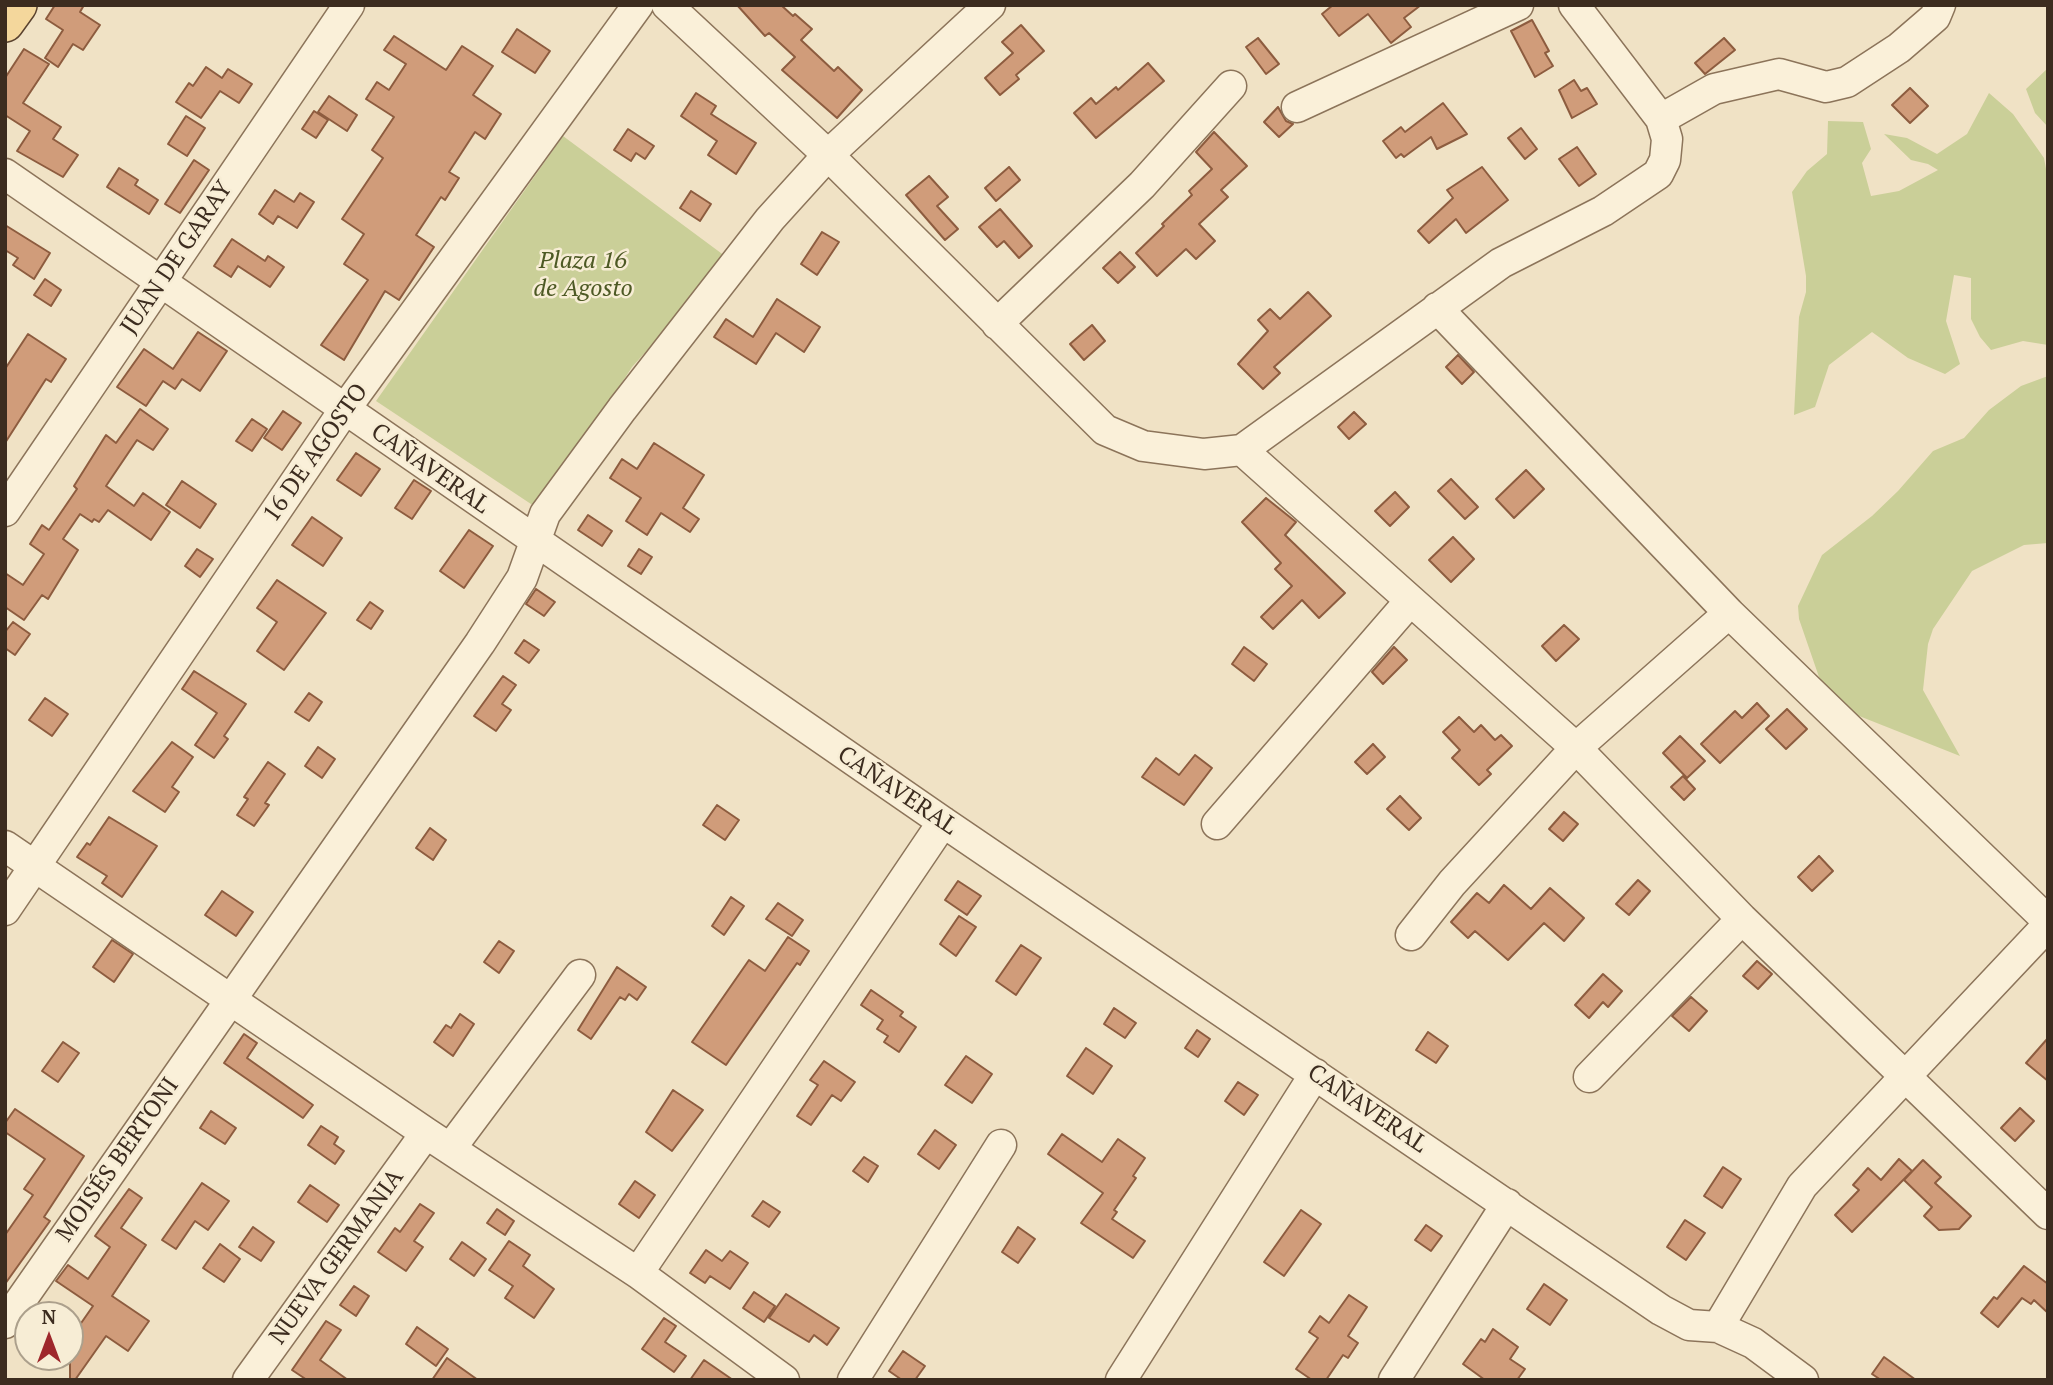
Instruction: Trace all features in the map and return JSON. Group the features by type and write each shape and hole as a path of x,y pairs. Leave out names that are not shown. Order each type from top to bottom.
{"main road":[{"path":"5,23 18,5"}],"street":[{"name":"JUAN DE GARAY","path":"5,511 349,5"},
{"name":"16 DE AGOSTO","path":"5,910 345,409 638,5"},
{"path":"667,5 828,155 1105,430 1143,446 1204,454 1242,450 1502,263 1603,211 1658,174 1665,160 1667,139 1661,119 1574,5"},
{"name":"MOISÉS BERTONI","path":"5,1323 480,643 522,578 545,513 622,409 770,219 828,155 990,5"},
{"path":"1297,107 1518,5"},
{"path":"1661,119 1714,89 1779,74 1826,87 1847,82 1899,48 1935,17 1940,5"},
{"path":"998,324 1142,185 1231,86"},
{"name":"CAÑAVERAL","path":"5,174 533,541 1661,1310 1689,1325 1718,1327 1753,1343 1803,1380"},
{"path":"1437,308 1729,613 2048,923 1802,1186 1718,1327"},
{"path":"1242,450 1576,748 1742,919 2048,1214"},
{"path":"1217,824 1410,601"},
{"path":"1411,935 1452,883 1576,748 1729,613"},
{"path":"638,1273 943,822"},
{"path":"5,846 438,1141 638,1273 784,1380"},
{"path":"1589,1077 1742,919"},
{"name":"NUEVA GERMANIA","path":"248,1380 438,1141 580,975"},
{"path":"1121,1380 1315,1074"},
{"path":"853,1380 1000,1145"},
{"path":"1394,1380 1507,1204"}],"green space":[{"path":"2048,68 2048,127 2035,113 2026,89"},
{"path":"1989,93 2013,114 2044,158 2048,180 2048,345 2023,341 1991,350 1980,337 1971,319 1971,278 1954,275 1946,321 1960,364 1945,374 1908,358 1872,332 1829,365 1815,407 1794,415 1799,317 1806,292 1806,276 1792,192 1807,171 1827,154 1828,121 1863,122 1871,149 1862,163 1871,196 1899,191 1938,170 1928,164 1911,160 1884,134 1907,138 1937,154 1967,134"},
{"name":"Plaza 16 de Agosto","path":"563,136 729,259 632,367 540,510 376,401"},
{"path":"2048,376 2048,543 2024,545 1972,571 1933,629 1928,644 1923,690 1960,756 1844,710 1819,677 1799,619 1798,606 1822,555 1872,516 1933,451 1964,438 1989,410 2021,386"}],"building":[{"path":"55,5 84,5 80,12 100,25 83,50 73,44 58,67 45,58 63,30 46,19"},
{"path":"737,5 781,5 793,16 795,14 812,29 801,40 834,71 838,67 862,90 837,118 782,70 795,57 769,33 765,36"},
{"path":"1333,5 1421,5 1404,18 1411,27 1391,43 1368,14 1339,36 1322,14"},
{"path":"1532,20 1549,51 1545,53 1553,66 1535,77 1511,31"},
{"path":"1021,25 1044,51 1016,75 1019,79 1000,95 985,78 1013,53 1002,42"},
{"path":"517,29 550,51 535,73 502,52"},
{"path":"394,36 446,70 462,46 493,66 473,95 501,114 485,139 475,132 449,172 459,178 445,200 441,197 416,235 434,247 399,300 385,291 344,360 321,345 368,280 344,264 364,234 342,219 383,158 372,150 394,117 366,99 377,82 389,90 406,64 384,50"},
{"path":"1258,38 1279,64 1266,74 1246,47"},
{"path":"1724,38 1735,50 1705,74 1695,63"},
{"path":"24,49 49,64 23,103 61,127 53,139 78,155 63,177 17,151 30,131 5,115 5,78"},
{"path":"1148,63 1164,81 1096,138 1074,113 1091,98 1096,104 1116,87 1118,90"},
{"path":"206,67 222,78 228,69 252,84 239,103 220,91 201,118 176,102 189,83 193,86"},
{"path":"1574,80 1581,91 1587,88 1597,104 1572,118 1559,90"},
{"path":"1910,88 1928,106 1910,123 1892,105"},
{"path":"696,93 716,106 711,114 756,143 736,174 708,155 717,141 681,116"},
{"path":"329,96 357,115 347,131 318,112"},
{"path":"1443,103 1467,134 1437,149 1431,137 1404,157 1401,154 1396,158 1383,141 1401,127 1405,132"},
{"path":"1278,107 1286,121 1293,124 1279,137 1264,122"},
{"path":"314,111 328,120 316,138 302,129"},
{"path":"186,116 205,128 187,156 168,144"},
{"path":"1521,128 1537,149 1525,159 1508,138"},
{"path":"628,129 654,146 645,159 636,153 631,161 614,150"},
{"path":"1214,132 1247,166 1221,190 1228,197 1199,224 1215,241 1196,259 1186,249 1157,276 1136,253 1164,226 1162,224 1192,195 1189,191 1212,169 1196,152"},
{"path":"1577,147 1596,174 1579,186 1559,159"},
{"path":"194,160 209,170 180,213 165,204"},
{"path":"1009,167 1020,180 996,201 985,188"},
{"path":"1482,167 1508,200 1466,233 1456,219 1429,243 1418,231 1453,198 1447,190"},
{"path":"119,168 138,180 135,185 158,200 149,214 107,187"},
{"path":"929,176 948,197 937,206 958,229 945,240 906,195"},
{"path":"275,190 294,202 300,193 314,202 297,228 278,216 273,224 259,214"},
{"path":"691,191 711,204 700,221 680,208"},
{"path":"1000,209 1032,246 1019,258 1004,241 997,247 979,227"},
{"path":"5,225 50,253 34,279 13,265 18,258 5,250"},
{"path":"822,232 839,242 817,275 801,264"},
{"path":"232,239 265,261 268,256 284,267 270,287 238,266 231,277 214,266"},
{"path":"1120,252 1135,267 1118,283 1103,268"},
{"path":"45,279 61,290 51,306 34,295"},
{"path":"1308,292 1331,316 1274,367 1280,373 1263,389 1238,364 1268,331 1258,320 1270,309 1280,319"},
{"path":"777,299 820,327 804,352 776,333 756,364 714,337 726,319 753,337"},
{"path":"1092,325 1105,341 1084,360 1070,344"},
{"path":"198,332 227,351 200,391 182,379 175,389 163,381 146,406 117,387 144,349 173,369"},
{"path":"28,334 66,359 51,382 46,379 5,443 5,369"},
{"path":"1458,355 1474,372 1462,384 1446,367"},
{"path":"140,409 168,429 153,450 137,440 106,486 134,506 143,493 170,512 151,540 108,510 99,522 94,519 92,522 80,514 63,539 78,550 48,599 42,595 24,620 5,607 5,573 23,585 44,554 30,544 42,525 49,530 77,489 74,486 106,435 116,443"},
{"path":"283,411 301,423 282,450 264,438"},
{"path":"1354,412 1366,424 1349,439 1338,427"},
{"path":"252,419 267,429 252,451 236,441"},
{"path":"654,443 704,475 683,508 699,519 690,532 661,513 647,535 626,521 641,498 610,478 622,459 637,469"},
{"path":"356,453 380,469 361,496 337,480"},
{"path":"1526,470 1544,489 1514,518 1496,499"},
{"path":"1451,479 1478,507 1465,519 1438,491"},
{"path":"414,480 431,491 412,519 395,508"},
{"path":"182,481 216,504 200,528 166,505"},
{"path":"1395,492 1409,507 1390,526 1375,511"},
{"path":"1266,498 1296,522 1285,535 1345,593 1319,618 1302,600 1273,629 1261,617 1292,586 1275,569 1281,563 1242,522"},
{"path":"588,515 612,531 602,546 578,530"},
{"path":"312,517 342,538 323,566 292,545"},
{"path":"469,530 493,546 464,588 440,571"},
{"path":"1453,537 1474,559 1451,582 1429,560"},
{"path":"197,549 213,559 200,577 185,566"},
{"path":"639,549 652,557 641,574 628,566"},
{"path":"277,580 326,613 284,670 257,651 277,622 257,608"},
{"path":"536,589 555,602 544,616 526,604"},
{"path":"370,602 383,611 371,629 357,620"},
{"path":"13,622 30,634 15,655 5,648 5,632"},
{"path":"1564,625 1579,639 1556,661 1542,646"},
{"path":"524,640 539,650 529,663 515,653"},
{"path":"1244,647 1267,664 1254,681 1232,664"},
{"path":"1394,647 1407,660 1383,684 1372,672"},
{"path":"194,671 246,704 224,736 228,739 214,758 195,745 217,713 182,689"},
{"path":"503,676 516,685 502,704 511,710 496,731 474,716"},
{"path":"309,693 322,702 309,721 295,712"},
{"path":"45,698 68,714 52,736 29,720"},
{"path":"1757,703 1769,716 1720,763 1701,744 1735,711 1742,718"},
{"path":"1787,709 1807,729 1786,749 1766,729"},
{"path":"1459,717 1474,732 1481,725 1495,740 1501,735 1512,746 1487,770 1491,774 1479,785 1452,758 1460,750 1443,732"},
{"path":"1680,736 1705,761 1687,778 1663,753"},
{"path":"172,742 193,757 172,787 179,792 165,812 133,791"},
{"path":"1373,744 1385,757 1367,774 1355,762"},
{"path":"318,747 335,759 322,778 305,766"},
{"path":"1195,755 1212,768 1184,805 1142,777 1156,758 1179,775"},
{"path":"268,762 285,774 265,803 269,805 254,826 237,815 248,799 244,797"},
{"path":"1683,776 1695,789 1684,800 1671,787"},
{"path":"1400,796 1421,818 1409,830 1387,809"},
{"path":"717,805 739,820 725,840 703,825"},
{"path":"1564,812 1578,824 1563,841 1549,829"},
{"path":"109,817 157,846 122,897 102,883 107,876 77,857 87,843 90,845"},
{"path":"430,828 446,840 433,860 416,848"},
{"path":"1819,856 1833,871 1812,891 1798,877"},
{"path":"1638,880 1650,891 1629,915 1616,904"},
{"path":"958,881 981,896 967,915 945,900"},
{"path":"1504,885 1531,909 1550,888 1584,918 1564,941 1544,923 1508,960 1475,931 1468,938 1451,922 1477,893 1489,903"},
{"path":"222,891 253,912 236,936 205,915"},
{"path":"731,897 744,906 724,935 712,926"},
{"path":"778,903 803,920 792,936 766,919"},
{"path":"959,916 976,927 956,956 940,944"},
{"path":"788,937 809,951 800,965 797,963 726,1065 692,1042 749,960 765,971"},
{"path":"112,940 133,954 114,982 93,967"},
{"path":"499,941 514,951 499,973 484,962"},
{"path":"1021,945 1041,958 1016,995 996,981"},
{"path":"1757,961 1772,974 1758,989 1743,976"},
{"path":"617,967 646,987 637,1000 629,994 625,1000 620,997 591,1039 578,1030"},
{"path":"1603,974 1622,991 1608,1007 1603,1002 1589,1018 1575,1005"},
{"path":"871,990 903,1012 900,1016 916,1027 899,1052 884,1042 888,1036 877,1029 883,1020 861,1005"},
{"path":"1691,997 1707,1011 1689,1031 1672,1016"},
{"path":"1114,1008 1136,1023 1125,1038 1104,1024"},
{"path":"460,1014 474,1024 453,1056 434,1042 446,1025 451,1028"},
{"path":"1197,1030 1210,1039 1198,1057 1185,1048"},
{"path":"1428,1032 1448,1046 1436,1063 1416,1050"},
{"path":"244,1034 257,1043 247,1058 313,1105 303,1118 224,1063"},
{"path":"2048,1038 2048,1081 2026,1063"},
{"path":"63,1042 79,1053 58,1082 42,1071"},
{"path":"1086,1048 1112,1066 1093,1094 1067,1076"},
{"path":"966,1056 992,1074 972,1103 945,1085"},
{"path":"824,1061 855,1082 841,1101 832,1095 811,1125 797,1116 818,1085 810,1080"},
{"path":"1238,1082 1258,1095 1244,1115 1225,1101"},
{"path":"673,1090 703,1110 672,1151 646,1132"},
{"path":"2020,1108 2034,1121 2015,1141 2001,1128"},
{"path":"15,1109 84,1156 44,1217 50,1221 5,1284 5,1235 33,1195 24,1189 45,1159 5,1132 5,1123"},
{"path":"211,1111 236,1128 225,1144 200,1128"},
{"path":"321,1126 338,1137 334,1144 344,1151 335,1164 308,1145"},
{"path":"935,1130 956,1145 939,1169 918,1154"},
{"path":"1062,1134 1102,1162 1118,1139 1145,1158 1133,1176 1136,1178 1114,1210 1117,1212 1112,1219 1145,1241 1133,1258 1081,1223 1103,1193 1048,1154"},
{"path":"864,1157 878,1166 868,1182 853,1171"},
{"path":"1899,1159 1912,1171 1852,1232 1835,1215 1859,1190 1853,1185 1868,1168 1881,1180"},
{"path":"1923,1160 1941,1177 1935,1183 1971,1216 1959,1229 1939,1230 1924,1216 1932,1207 1904,1180"},
{"path":"1723,1167 1741,1179 1722,1208 1704,1196"},
{"path":"635,1181 655,1195 639,1218 619,1204"},
{"path":"202,1183 229,1201 208,1230 195,1221 176,1249 162,1240"},
{"path":"310,1185 339,1205 327,1222 298,1202"},
{"path":"129,1189 142,1198 121,1228 146,1245 112,1296 149,1321 128,1351 106,1336 84,1367 84,1319 93,1306 56,1281 68,1265 88,1279 110,1247 95,1236"},
{"path":"763,1201 780,1212 769,1227 752,1216"},
{"path":"420,1204 434,1213 414,1241 423,1247 406,1271 378,1252 395,1228 400,1232"},
{"path":"497,1209 514,1221 505,1235 487,1223"},
{"path":"1301,1210 1321,1224 1284,1276 1264,1262"},
{"path":"1685,1220 1705,1233 1686,1260 1667,1247"},
{"path":"1426,1225 1442,1236 1431,1251 1415,1240"},
{"path":"253,1227 274,1242 261,1261 239,1247"},
{"path":"1018,1227 1035,1239 1018,1263 1002,1252"},
{"path":"509,1241 530,1255 523,1266 554,1289 534,1318 505,1298 513,1286 489,1270"},
{"path":"462,1242 486,1259 474,1276 450,1259"},
{"path":"220,1244 240,1259 224,1282 203,1268"},
{"path":"706,1250 722,1261 730,1251 748,1263 730,1289 710,1276 705,1283 690,1273"},
{"path":"2024,1266 2048,1284 2048,1313 2034,1300 2031,1304 2022,1298 1998,1327 1981,1313 1994,1297 1997,1299"},
{"path":"1544,1284 1567,1300 1550,1325 1527,1309"},
{"path":"354,1286 369,1296 356,1316 340,1305"},
{"path":"754,1292 775,1306 764,1322 743,1308"},
{"path":"786,1294 839,1328 827,1345 814,1335 809,1342 769,1318"},
{"path":"1349,1295 1367,1307 1348,1336 1358,1343 1348,1358 1343,1355 1326,1380 1312,1380 1296,1369 1318,1338 1309,1332 1320,1316 1329,1323"},
{"path":"664,1318 676,1326 665,1342 686,1356 674,1372 642,1349"},
{"path":"326,1321 341,1330 320,1360 348,1380 307,1380 292,1370"},
{"path":"417,1327 448,1349 436,1366 406,1344"},
{"path":"1493,1329 1518,1347 1510,1359 1525,1369 1517,1380 1485,1380 1463,1364 1481,1339 1485,1342"},
{"path":"903,1351 925,1366 915,1380 902,1380 889,1371"},
{"path":"1884,1357 1916,1380 1881,1380 1872,1374"},
{"path":"447,1358 478,1380 432,1380"},
{"path":"704,1360 733,1380 690,1380"},
{"path":"70,1371 81,1371 75,1380 70,1380"}]}
